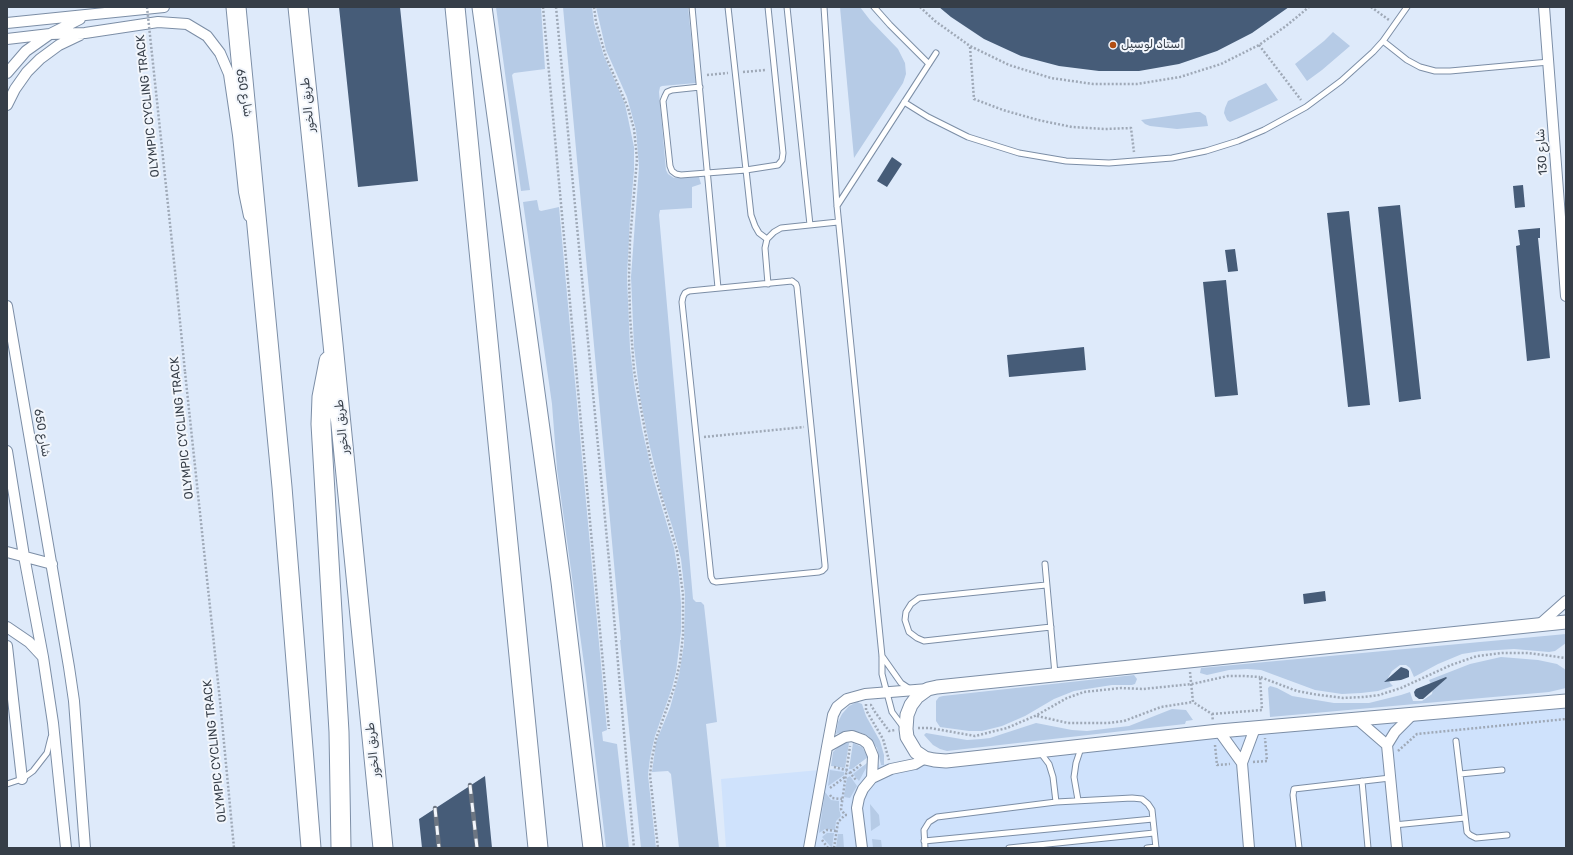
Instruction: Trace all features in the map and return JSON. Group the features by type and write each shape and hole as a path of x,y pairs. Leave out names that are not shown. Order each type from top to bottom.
{"highway":[{"path":"236,7 283,494 311,848"},
{"name":"طريق الخور","path":"298,7 383,848"},
{"path":"455,7 538,848"},
{"path":"482,7 560,574 593,848"},
{"path":"333,344 324,384 321,424 339,732 341,848"}],"street":[{"path":"7,23 88,16 164,7"},
{"name":"شارع 130","path":"1544,7 1566,296"},
{"path":"7,73 26,51 50,34 88,16"},
{"name":"شارع 650","path":"7,39 50,34 85,33 158,22 187,24 207,36 214,44 225,63 229,74 238,135 245,204 258,234"},
{"name":"شارع 650","path":"7,105 15,88 40,58 59,45 85,33"},
{"name":"شارع 650","path":"7,306 52,564 74,701 85,848"},
{"path":"7,451 53,722 66,848"},
{"path":"7,552 52,564"},
{"path":"1539,625 1566,601"},
{"path":"810,848 833,715 837,707 847,699 865,694 928,689 1566,622"},
{"path":"7,627 29,642 43,657"},
{"path":"7,646 22,779"},
{"path":"928,689 917,697 911,705 907,715 907,737 911,746 916,752 925,758 946,761 1220,731 1566,701"},
{"path":"1512,705 1566,693"},
{"path":"1397,848 1387,748 1396,732 1413,714"},
{"path":"1357,719 1387,748"},
{"path":"1249,848 1242,763 1255,728"},
{"path":"1220,731 1242,763"},
{"path":"827,747 839,739 852,736 863,740 872,750 872,778"},
{"path":"862,848 857,808 862,789 872,778 891,769 915,764 925,758"}],"lane":[{"path":"692,7 718,288"},
{"path":"728,7 751,215 759,233 767,239"},
{"path":"700,87 672,90 667,92 663,101 670,166 672,171 676,174 746,170 778,165 782,160 783,153 768,7"},
{"path":"787,7 810,225"},
{"path":"824,7 838,222 882,656 882,674 892,712 906,729"},
{"path":"874,7 890,26 929,64"},
{"path":"904,102 928,117 968,137 1019,153 1066,161 1109,164 1172,158 1206,151 1238,141 1264,130 1306,107 1341,81 1383,41 1407,7"},
{"path":"1383,41 1407,60 1420,67 1435,71 1549,62"},
{"path":"837,206 936,53"},
{"path":"768,284 765,248 767,239 774,232 781,228 838,222"},
{"path":"792,281 797,287 825,568 818,572 719,583 713,581 711,577 682,302 685,293 689,292 768,284 792,281"},
{"path":"1045,564 1055,675"},
{"path":"1046,585 919,598 911,604 906,612 905,620 909,632 924,641 1050,627"},
{"path":"882,656 901,683 911,690"},
{"path":"7,784 22,779 33,771 47,753 51,740 53,722"},
{"path":"1456,741 1467,832 1476,838 1507,835"},
{"path":"1078,800 1074,777 1076,763 1082,745"},
{"path":"1039,750 1049,764 1053,777 1056,802"},
{"path":"1460,774 1502,770"},
{"path":"1299,848 1293,795 1294,789 1390,778"},
{"path":"1362,781 1368,848"},
{"path":"925,848 924,830 929,822 937,817 1056,802 1132,798 1142,799 1152,810 1156,848 1147,848"},
{"path":"1394,825 1465,818"},
{"path":"924,841 1153,819"},
{"path":"1008,848 1154,833"}],"path":[{"name":"OLYMPIC CYCLING TRACK","path":"147,7 220,700 234,848"},
{"path":"543,7 609,729"},
{"path":"556,7 610,570 634,848"},
{"path":"594,7 596,22 606,57 628,108 634,129 637,159 630,240 629,291 634,370 650,458 676,546 681,569 683,594 683,635 680,662 675,685 656,739 650,775 658,848"},
{"path":"920,7 935,21 970,46 1009,65 1050,78 1094,84 1137,84 1180,77 1221,64 1259,45 1286,26 1309,7"},
{"path":"1371,7 1382,15"},
{"path":"1259,45 1306,107"},
{"path":"970,46 974,99 1003,110 1038,120 1072,127 1104,129 1131,128 1136,162"},
{"path":"697,438 811,426"},
{"path":"866,706 871,705 874,712 889,731 925,727 976,736 1007,728 1037,716 1067,698 1084,692 1121,688 1143,689 1192,684 1228,676 1243,676 1260,678 1313,694 1343,698 1363,697 1379,695 1401,688 1451,664 1477,656 1502,653 1528,653 1566,658"},
{"path":"1212,714 1262,710 1260,678"},
{"path":"865,694 869,717 883,739 891,769"},
{"path":"1037,716 1068,723 1108,723 1124,721 1161,707 1193,702"},
{"path":"1387,748 1400,750 1417,734 1566,719"},
{"path":"845,815 841,809 852,736"},
{"path":"842,799 832,798 827,790 845,777"},
{"path":"834,848 838,822 845,815 858,815"},
{"path":"819,836 826,830 836,832"}],"shaded area":[{"path":"496,7 541,7 545,69 514,73 512,75 530,190 521,191"},
{"path":"563,7 592,7 594,23 604,56 625,104 634,147 634,170 627,277 630,348 642,429 654,481 674,548 679,577 681,604 681,632 676,672 655,736 648,775 656,848 641,848 620,640"},
{"path":"596,7 688,7 696,83 662,86 660,87 659,92 666,170 668,174 674,178 699,177 701,184 692,187 692,208 660,210 659,215 693,599 704,605 717,722 706,724 719,848 679,848 671,774 668,771 652,772 656,742 670,708 679,675 684,644 685,595 681,559 661,492 649,443 640,397 634,347 631,277 639,167 636,130 627,97 606,50"},
{"path":"840,7 860,7 870,20 898,49 905,63 906,74 903,83 854,158"},
{"path":"1333,32 1350,46 1307,81 1295,64"},
{"path":"1266,83 1278,100 1230,122 1227,120 1224,113 1228,101"},
{"path":"1200,112 1206,116 1208,126 1177,129 1150,126 1141,120"},
{"path":"537,200 539,210 541,211 559,207 607,730 602,732 603,741 617,744 629,848 606,848 586,678 557,469 552,404 523,202"},
{"path":"1566,634 1566,643 1555,651 1549,652 1514,649 1462,654 1438,664 1414,677 1410,668 1406,665 1400,665 1392,671 1388,678 1393,686 1378,691 1361,693 1342,694 1315,690 1261,670 1229,670 1207,675 1200,673 1201,668"},
{"path":"1501,657 1538,660 1557,664 1566,670 1566,688 1549,692 1270,717 1268,688 1270,686 1292,696 1334,703 1369,703 1410,692 1413,701 1422,701 1432,694 1433,688 1429,680 1470,664"},
{"path":"1134,675 1137,679 1135,684 1112,685 1074,691 1054,699 1025,716 1002,726 982,731 969,731 940,727 936,721 936,701 939,697 943,696"},
{"path":"1566,698 1566,848 726,848 721,779 1039,750"},
{"path":"857,702 862,704 866,716 880,741 884,755 884,765 881,765 877,748 868,736 855,732 836,734 838,722 842,714 849,706"},
{"path":"1172,709 1186,710 1193,720 1186,721 1185,724 947,751 933,745 924,735 926,733 967,740 981,739 990,738 1036,723 1072,730 1087,731 1129,726"},
{"path":"849,743 845,768 831,766 833,752 839,746"},
{"path":"853,743 862,747 868,757 852,769 849,769"},
{"path":"867,763 866,768 859,781 853,774"},
{"path":"830,770 844,772 844,775 828,786"},
{"path":"850,776 857,786 850,798 844,797 847,778"},
{"path":"825,792 831,800 839,801 841,816 836,821 835,830 825,829 819,833"},
{"path":"870,804 879,815 880,825 871,831"},
{"path":"827,833 834,833 832,848 822,837"},
{"path":"838,834 843,834 844,848 836,848"},
{"path":"872,839 881,840 882,848 873,848"}],"building":[{"path":"339,7 400,7 418,181 358,187"},
{"name":"استاد لوسيل","path":"939,7 1289,7 1252,33 1217,51 1179,64 1139,71 1099,71 1059,66 1021,56 984,39"},
{"path":"892,157 902,164 887,187 877,181"},
{"path":"1523,185 1525,207 1515,208 1513,186"},
{"path":"1400,205 1421,399 1399,402 1378,207"},
{"path":"1349,211 1370,405 1348,407 1327,213"},
{"path":"1540,228 1540,238 1538,238 1550,358 1527,361 1516,246 1520,245 1518,230"},
{"path":"1235,249 1238,271 1228,272 1225,250"},
{"path":"1226,280 1238,395 1215,397 1203,282"},
{"path":"1084,347 1086,370 1009,377 1007,355"},
{"path":"1325,591 1326,601 1304,604 1303,594"},
{"path":"1401,667 1409,671 1409,677 1401,680 1384,682"},
{"path":"1446,677 1447,678 1423,699 1419,699 1415,696 1414,692 1416,689"},
{"path":"485,776 492,848 422,848 419,819"}],"railway":[{"path":"470,785 477,848"},
{"path":"435,808 439,848"}],"place":[{"name":"استاد لوسيل","path":"1113,45"}]}
